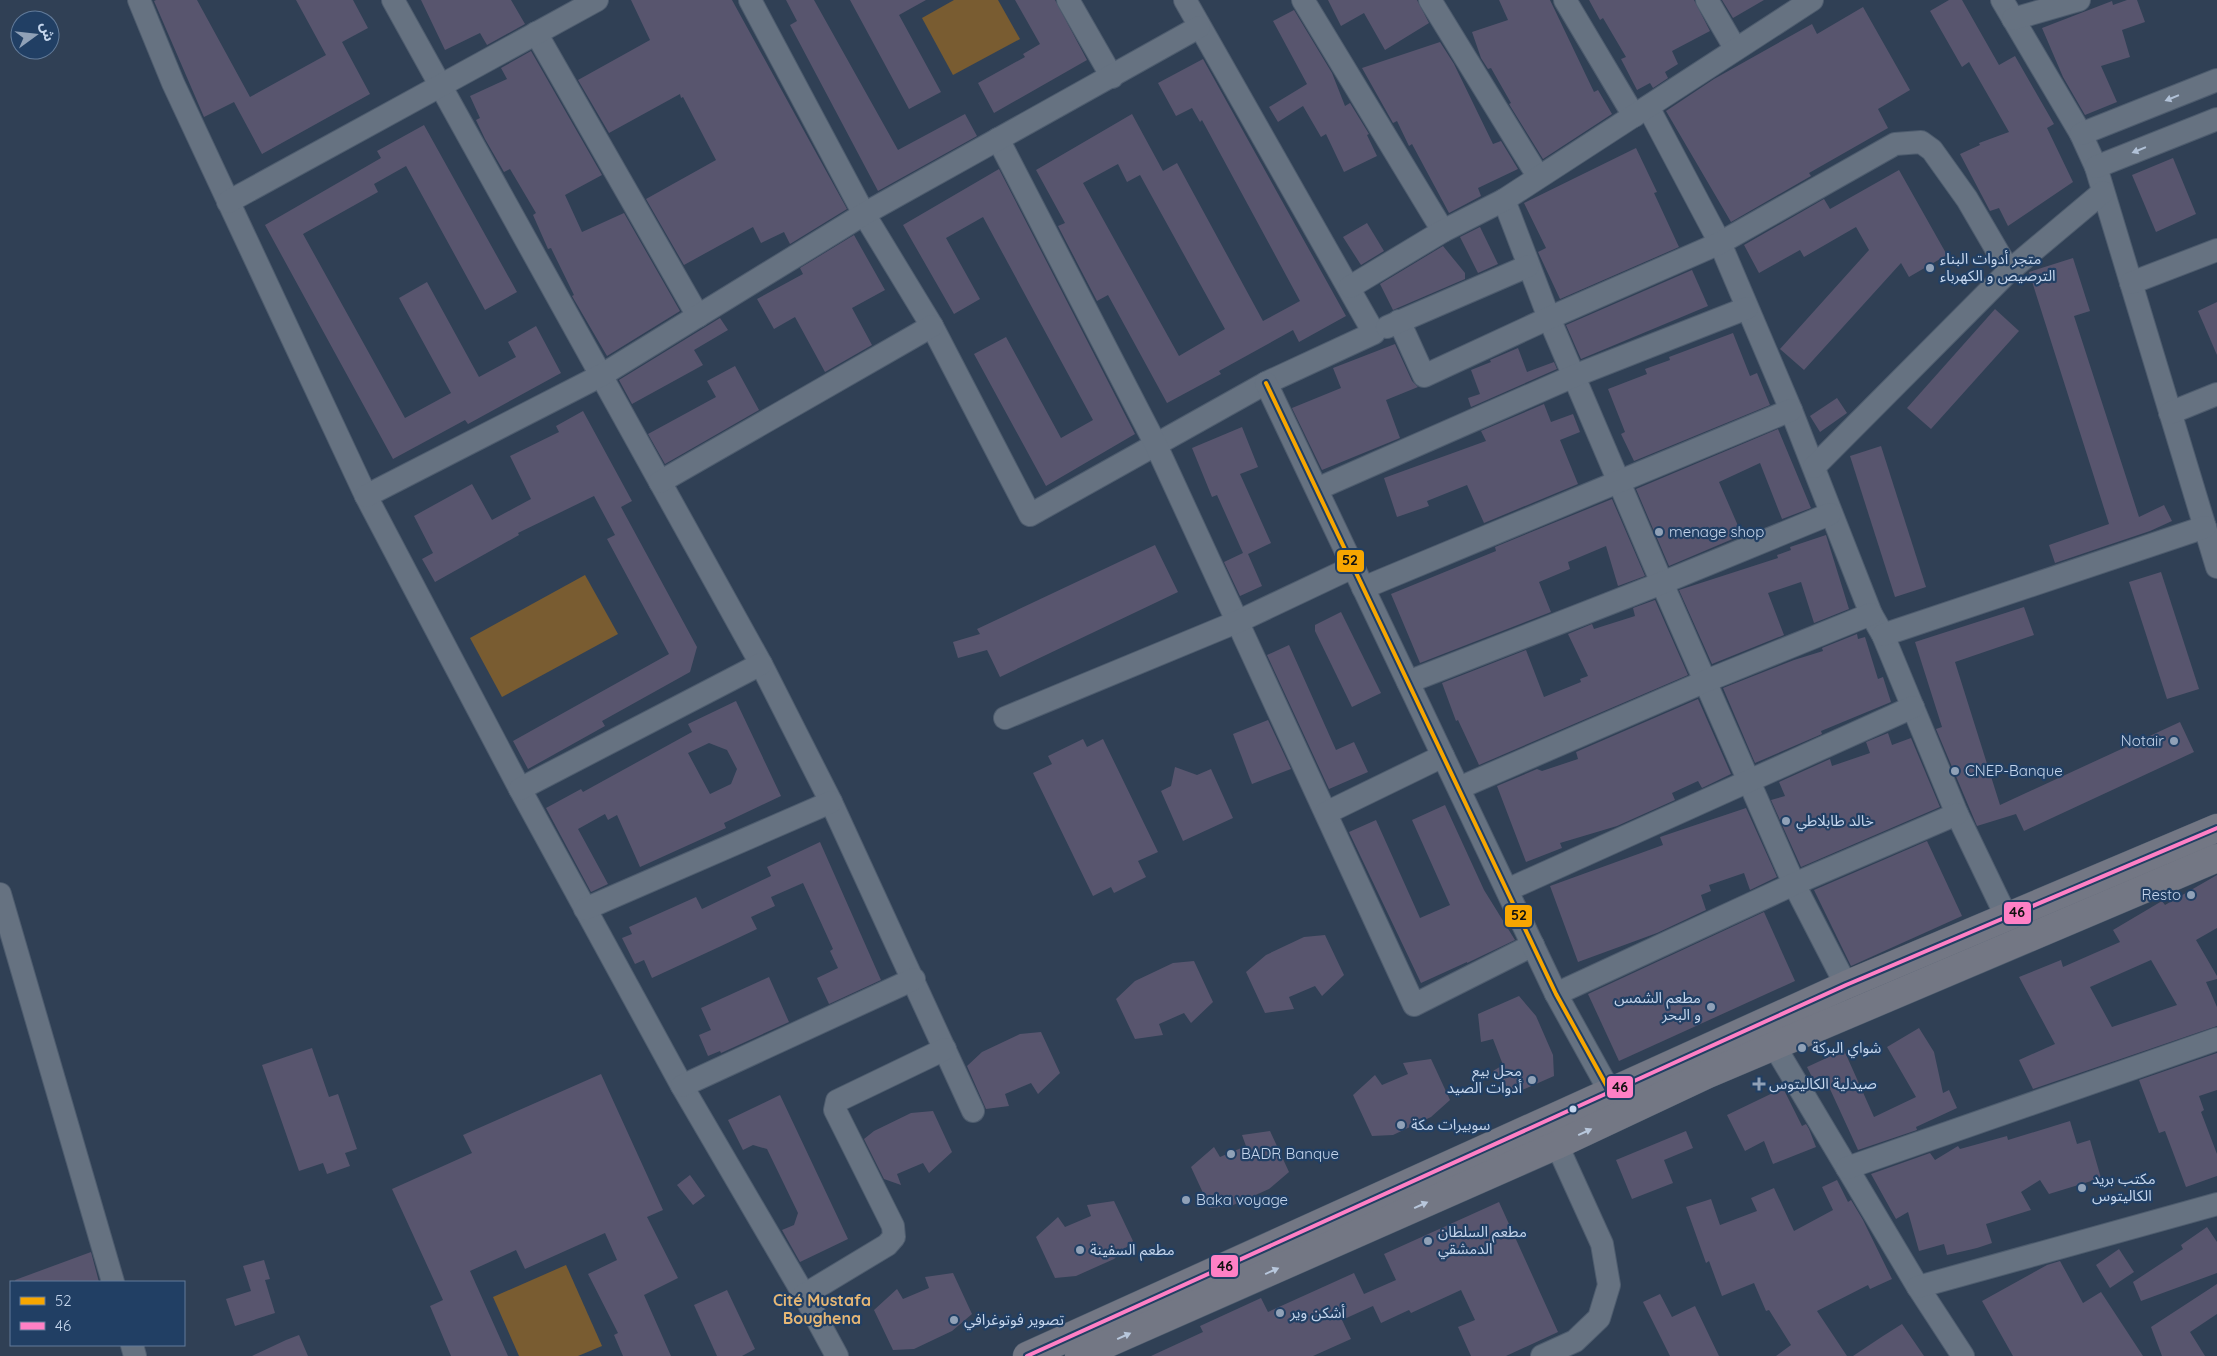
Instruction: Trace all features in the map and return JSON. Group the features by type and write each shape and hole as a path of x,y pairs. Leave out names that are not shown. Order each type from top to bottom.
{"main road":[{"path":"1027,1356 1609,1090 1846,985 2217,828"},
{"path":"1079,1356 1557,1145 1708,1074 2217,858"}],"street":[{"path":"139,0 160,53 228,202 366,496 520,789 682,1086 804,1295 836,1356"},
{"path":"393,0 761,664 831,802 974,1111"},
{"path":"228,202 597,0"},
{"path":"750,0 864,214 932,326 1030,515 1266,382 1399,321 1528,266"},
{"path":"1068,0 1112,77"},
{"path":"1185,0 1350,287 1374,333"},
{"path":"1303,0 1443,231"},
{"path":"1430,0 1538,176"},
{"path":"1566,0 1641,111 1720,243 1791,410 1814,467 1830,514 1871,614 1883,635 1957,814 2007,918"},
{"path":"1707,0 1735,48"},
{"path":"1350,287 1443,231 1504,200 1735,48 1812,0"},
{"path":"2079,0 2008,9 2081,134 2096,167 2217,567"},
{"path":"366,496 602,375 864,214 1199,27"},
{"path":"536,33 698,316"},
{"path":"2081,134 2217,80"},
{"path":"2096,167 2217,119"},
{"path":"998,139 1155,443 1239,621 1414,1005 1533,945"},
{"path":"1399,321 1424,376 1549,318 1720,243 1895,144 1921,142 1932,150 1967,199 2009,271"},
{"path":"1814,467 2009,271 2103,192"},
{"path":"1504,200 1549,318 1662,583 1794,884 1846,985"},
{"path":"2130,284 2217,250"},
{"path":"1317,489 1574,376 1747,308"},
{"path":"660,482 932,326"},
{"path":"1266,382 1556,994 1609,1090"},
{"path":"2170,413 2217,394"},
{"path":"1363,588 1791,410"},
{"path":"1408,682 1662,583 1830,514"},
{"path":"1883,635 2205,527"},
{"path":"1005,718 1239,621 1353,567"},
{"path":"1458,788 1706,681 1871,614"},
{"path":"520,789 761,664"},
{"path":"1507,890 1913,707"},
{"path":"1326,813 1443,756"},
{"path":"585,908 831,802"},
{"path":"1556,994 1794,884 1957,814"},
{"path":"0,894 114,1281"},
{"path":"682,1086 914,979"},
{"path":"1758,1025 1775,1047 1918,1287 1963,1356"},
{"path":"1847,1168 2217,1039"},
{"path":"804,1295 887,1245 894,1237 892,1226 835,1110 837,1101 945,1049"},
{"path":"1542,1356 1575,1341 1599,1318 1609,1285 1602,1244 1557,1145"},
{"path":"1918,1287 2217,1204"}],"shaded area":[{"path":"954,0 998,0 1020,39 953,75 922,18"},
{"path":"585,575 618,634 502,697 470,638"},
{"path":"566,1265 602,1346 578,1356 519,1356 493,1297"}],"building":[{"path":"197,0 250,97 326,55 296,0 353,0 368,28 342,42 370,94 262,154 234,102 204,117 154,1"},
{"path":"421,0 511,0 525,24 487,45 480,33 445,50"},
{"path":"631,0 732,0 847,209 790,244 784,232 761,243 753,227 684,265 646,199 716,160 683,97 681,98 680,94 609,133 578,80 650,40"},
{"path":"786,0 814,0 898,150 965,114 977,136 878,191 790,25 797,21"},
{"path":"850,0 926,0 899,15 941,92 909,109"},
{"path":"1015,0 1055,0 1087,60 994,113 978,83 1025,57 1023,54 1040,44"},
{"path":"1328,0 1417,0 1429,23 1385,50 1364,13 1341,26"},
{"path":"1499,0 1550,0 1594,92 1598,90 1612,114 1543,159 1509,104 1511,103 1491,68 1488,69 1481,58 1472,32 1508,20"},
{"path":"1589,0 1694,0 1710,31 1672,51 1678,64 1665,72 1668,78 1653,88 1650,83 1637,90 1621,59 1626,57 1603,18 1600,20"},
{"path":"1722,0 1764,0 1733,18"},
{"path":"1949,0 1962,0 1999,65 2015,56 2054,124 2047,128 2073,182 2008,226 1999,208 1990,211 1960,154 1980,145 1979,143 2009,132 1969,62 1962,67 1930,11"},
{"path":"2127,0 2137,0 2145,22 2122,30 2130,57 2101,66 2117,102 2085,115 2063,77 2042,28 2112,1 2113,5"},
{"path":"1863,7 1910,90 1878,109 1888,128 1809,173 1811,176 1731,222 1666,111 1714,79 1812,24 1817,34"},
{"path":"1294,10 1332,73 1345,106 1350,103 1369,134 1367,135 1377,156 1344,172 1326,134 1321,137 1303,106 1278,122 1269,107 1307,84 1273,21"},
{"path":"1440,42 1454,64 1493,144 1501,141 1518,169 1478,188 1481,196 1449,213 1412,144 1409,146 1397,121 1393,123 1362,68"},
{"path":"531,51 602,175 565,195 582,232 624,213 680,311 607,356 572,296 574,295 551,248 548,249 533,215 536,213 510,169 504,172 485,139 476,120 480,118 470,96 507,79 501,68"},
{"path":"1203,59 1346,316 1299,342 1293,330 1219,371 1221,374 1167,403 1108,295 1097,301 1058,226 1065,223 1036,170 1132,114 1163,171 1177,163 1263,321 1300,301 1202,120 1200,122 1192,108 1176,116 1158,83","holes":["1118,164 1127,182 1140,175 1225,329 1179,356 1083,183"]},
{"path":"424,125 517,292 485,310 406,166 374,184 378,192 303,234 405,418 451,393 399,298 427,282 479,377 516,357 508,342 536,326 561,373 468,424 465,420 393,459 265,225 381,158 377,151"},
{"path":"1636,148 1657,192 1654,193 1679,247 1560,299 1538,252 1546,248 1524,203"},
{"path":"2173,158 2196,214 2156,232 2132,175"},
{"path":"999,169 1135,434 1046,486 974,354 1006,337 1061,438 1093,420 983,217 946,238 980,299 954,314 903,225"},
{"path":"1899,170 1947,255 1909,277 1901,263 1804,370 1780,349 1869,250 1856,227 1804,257 1800,250 1759,273 1744,245 1824,199 1830,209"},
{"path":"1367,223 1384,251 1361,265 1343,237"},
{"path":"1480,227 1498,264 1478,273 1460,237"},
{"path":"854,235 885,290 852,308 872,345 825,372 795,317 774,329 757,299 803,274 800,268"},
{"path":"1443,246 1465,273 1465,279 1393,310 1380,284"},
{"path":"2073,258 2090,311 2074,316 2139,517 2164,505 2172,521 2150,531 2055,563 2049,545 2109,524 2029,272"},
{"path":"1692,270 1708,306 1581,359 1566,325"},
{"path":"2217,302 2217,355 2198,311"},
{"path":"1995,309 2019,331 1931,429 1907,408"},
{"path":"720,318 728,330 694,350 703,365 632,404 619,380"},
{"path":"1733,333 1750,376 1757,373 1770,405 1634,461 1621,434 1625,432 1608,389 1647,374 1645,369 1670,360 1669,357"},
{"path":"1395,344 1412,381 1418,387 1386,400 1400,438 1322,470 1292,408 1341,388 1333,368"},
{"path":"1518,348 1527,372 1554,362 1557,369 1471,407 1468,398 1480,394 1471,370"},
{"path":"735,366 759,410 665,464 648,434 716,397 707,381"},
{"path":"1837,398 1847,413 1820,432 1810,416"},
{"path":"1544,404 1551,422 1573,414 1580,432 1560,440 1578,484 1484,523 1467,485 1427,501 1429,506 1397,517 1384,478 1486,441 1481,431"},
{"path":"583,411 632,501 621,507 697,647 690,672 602,721 605,726 528,769 513,741 669,654 607,539 615,535 594,496 518,533 519,535 435,582 422,559 433,553 414,516 472,484 492,520 531,499 510,456 559,432 556,426"},
{"path":"1242,427 1258,467 1240,474 1271,543 1248,554 1262,586 1240,596 1224,562 1243,553 1217,495 1212,497 1192,448"},
{"path":"1778,429 1811,508 1782,519 1760,463 1719,482 1742,535 1669,566 1636,489"},
{"path":"1881,446 1926,587 1895,597 1850,456"},
{"path":"1612,499 1645,576 1618,586 1606,546 1568,562 1570,569 1539,582 1551,612 1420,663 1391,594 1496,551 1495,547"},
{"path":"1826,535 1849,609 1814,623 1801,582 1768,593 1784,635 1712,664 1679,590 1778,558 1777,555 1791,550 1790,547"},
{"path":"1155,545 1178,592 1000,677 987,650 958,658 953,642 980,634 977,629"},
{"path":"2161,572 2199,689 2167,699 2129,582"},
{"path":"1655,600 1688,675 1479,765 1458,720 1456,721 1442,683 1526,650 1544,697 1581,682 1580,679 1588,676 1568,634 1592,624 1594,629 1635,616 1633,608"},
{"path":"2024,607 2034,635 1955,662 2000,805 2180,722 2194,752 2024,831 2016,814 1977,826 1936,729 1942,727 1915,642"},
{"path":"1341,612 1381,693 1352,707 1315,631 1315,625"},
{"path":"1857,634 1858,639 1865,637 1878,679 1883,677 1891,702 1821,731 1822,734 1755,763 1723,688 1794,660 1823,651 1822,648"},
{"path":"1289,645 1336,750 1354,742 1368,772 1329,789 1267,655"},
{"path":"1698,699 1731,774 1702,788 1698,781 1672,793 1675,800 1617,826 1560,843 1562,848 1526,862 1497,786 1537,769 1542,771 1578,759 1576,752"},
{"path":"736,701 781,796 724,823 726,828 640,867 617,815 608,820 605,814 578,829 608,884 591,892 546,808 581,789 583,792 692,732 688,724","holes":["709,743 727,750 737,769 731,784 710,794 688,753"]},
{"path":"1268,720 1291,769 1252,784 1233,734"},
{"path":"1888,733 1892,745 1911,738 1940,807 1801,867 1771,800 1785,796 1779,782 1830,759 1832,766 1870,753 1866,742"},
{"path":"1083,739 1087,747 1103,739 1158,852 1138,861 1146,877 1114,893 1111,887 1093,896 1033,773 1052,764 1048,756"},
{"path":"1175,767 1197,775 1211,769 1233,818 1183,841 1161,791 1171,786"},
{"path":"1445,805 1484,890 1515,940 1421,983 1349,832 1376,820 1420,918 1450,905 1412,820"},
{"path":"1746,808 1777,877 1750,890 1744,873 1709,885 1711,891 1701,895 1706,910 1657,933 1578,962 1550,886 1663,845 1660,837"},
{"path":"1927,841 1962,916 1851,966 1814,890"},
{"path":"820,842 881,980 829,1004 817,978 838,968 830,951 833,949 803,883 771,897 775,906 751,917 757,929 652,978 644,960 635,964 622,938 632,934 629,927 696,897 702,909 771,876 767,867"},
{"path":"2217,875 2217,928 2196,940 2217,976 2217,979 2206,982 2217,1007 2217,1026 2033,1089 2019,1060 2055,1044 2019,977 2061,960 2063,967 2120,942 2113,930 2162,901 2165,905","holes":["2151,960 2177,1005 2112,1027 2090,987"]},
{"path":"1764,912 1795,981 1619,1061 1588,994"},
{"path":"1325,935 1344,975 1322,996 1315,986 1289,997 1294,1009 1265,1013 1246,972 1266,955 1304,937"},
{"path":"1194,961 1213,1002 1191,1023 1184,1013 1159,1024 1163,1035 1135,1039 1116,999 1135,981 1173,963"},
{"path":"769,977 789,1022 721,1053 720,1051 708,1056 699,1035 711,1030 701,1008"},
{"path":"1519,996 1536,1016 1553,1055 1554,1076 1513,1094 1493,1071 1503,1065 1493,1039 1481,1042 1478,1014"},
{"path":"1919,1028 1934,1052 1943,1093 1949,1090 1957,1108 1916,1127 1917,1130 1858,1150 1824,1076 1814,1081 1807,1067 1844,1050 1874,1117 1916,1097 1887,1047"},
{"path":"1041,1032 1060,1073 1038,1094 1031,1083 1005,1094 1009,1106 986,1109 967,1066 982,1052 1020,1034"},
{"path":"312,1048 329,1097 338,1094 357,1149 345,1153 350,1166 327,1174 323,1163 299,1171 262,1065"},
{"path":"2217,1053 2217,1090 2199,1096 2204,1110 2201,1112 2217,1154 2217,1176 2186,1187 2165,1131 2159,1133 2139,1080"},
{"path":"1431,1059 1450,1100 1431,1117 1393,1135 1372,1136 1353,1095 1375,1075 1382,1085 1408,1074 1403,1063"},
{"path":"601,1074 663,1210 647,1217 678,1278 644,1295 671,1356 623,1356 614,1335 618,1333 588,1274 617,1260 605,1233 525,1269 516,1250 470,1271 508,1356 451,1356 430,1306 443,1300 392,1189 472,1153 463,1135"},
{"path":"1783,1088 1802,1126 1806,1124 1809,1129 1816,1147 1773,1164 1764,1141 1745,1151 1727,1115"},
{"path":"780,1095 848,1239 800,1262 782,1230 794,1225 798,1213 767,1149 753,1145 743,1150 728,1120"},
{"path":"933,1111 952,1152 929,1173 923,1163 897,1174 901,1185 884,1179 864,1139 874,1131 911,1113"},
{"path":"2070,1121 2077,1144 2090,1140 2101,1178 2049,1194 2040,1180 2021,1192 2031,1210 1986,1224 1992,1243 1977,1248 1947,1255 1944,1244 1919,1251 1908,1212 1896,1219 1871,1174 1930,1153 1935,1160 1958,1146 1960,1149 2007,1136 2008,1140"},
{"path":"1270,1131 1289,1172 1269,1189 1231,1206 1210,1208 1191,1167 1214,1147 1220,1157 1246,1146 1242,1135"},
{"path":"1686,1131 1693,1148 1664,1160 1673,1183 1632,1199 1616,1160"},
{"path":"690,1175 705,1196 693,1205 677,1185"},
{"path":"1837,1180 1848,1202 1851,1200 1863,1220 1892,1279 1870,1289 1868,1285 1817,1311 1847,1356 1776,1356 1791,1345 1769,1310 1766,1311 1754,1283 1722,1296 1709,1261 1706,1263 1686,1207 1711,1199 1720,1225 1757,1211 1751,1198 1774,1188 1794,1231 1833,1210 1822,1187"},
{"path":"1114,1201 1133,1241 1114,1259 1076,1276 1055,1278 1036,1237 1058,1217 1065,1227 1091,1216 1087,1205"},
{"path":"1499,1202 1558,1332 1506,1356 1471,1356 1458,1327 1475,1320 1461,1290 1411,1313 1409,1310 1381,1323 1373,1306 1342,1320 1351,1339 1313,1356 1151,1356 1203,1332 1200,1326 1261,1298 1268,1312 1354,1273 1364,1294 1396,1280 1384,1254"},
{"path":"2207,1227 2217,1242 2217,1273 2141,1301 2133,1282 2183,1249 2181,1245"},
{"path":"2119,1249 2134,1272 2110,1288 2096,1265"},
{"path":"91,1252 99,1281 16,1281"},
{"path":"264,1260 270,1279 265,1280 275,1313 235,1326 226,1299 251,1291 243,1266"},
{"path":"2060,1261 2083,1303 2101,1292 2143,1356 2013,1356 1982,1301 2047,1265"},
{"path":"953,1273 972,1314 952,1331 914,1349 893,1350 874,1310 897,1289 903,1299 929,1288 925,1277"},
{"path":"2217,1284 2217,1314 2190,1332 2205,1356 2162,1356 2151,1327"},
{"path":"727,1290 755,1349 742,1356 717,1356 694,1305"},
{"path":"1660,1294 1672,1317 1695,1306 1719,1356 1670,1356 1643,1302"},
{"path":"1902,1324 1924,1356 1853,1356 1883,1336"},
{"path":"299,1335 308,1356 252,1356 286,1340"}],"transit line":[{"name":"52","path":"1266,383 1556,994 1609,1090"},
{"name":"46","path":"1027,1356 1846,985 2217,828"}],"place":[{"name":"متجر أدوات البناء الترصيص و الكهرباء","path":"1930,268"},
{"name":"menage shop","path":"1659,532"},
{"name":"Notair","path":"2174,741"},
{"name":"CNEP-Banque","path":"1955,771"},
{"name":"خالد طابلاطي","path":"1786,821"},
{"name":"Resto","path":"2191,895"},
{"name":"مطعم الشمس و البحر","path":"1711,1007"},
{"name":"شواي البركة","path":"1802,1048"},
{"name":"محل بيع أدوات الصيد","path":"1532,1080"},
{"name":"صيدلية الكاليتوس","path":"1759,1084"},
{"name":"سوبيرات مكة","path":"1401,1125"},
{"name":"BADR Banque","path":"1231,1154"},
{"name":"مكتب بريد الكاليتوس","path":"2082,1188"},
{"name":"Baka voyage","path":"1186,1200"},
{"name":"مطعم السلطان الدمشقي","path":"1428,1241"},
{"name":"مطعم السفينة","path":"1080,1250"},
{"name":"أشكن وير","path":"1280,1313"},
{"name":"تصوير فوتوغرافي","path":"954,1320"}],"district":[{"name":"Cité Mustafa Boughena","path":"822,1309"}]}
